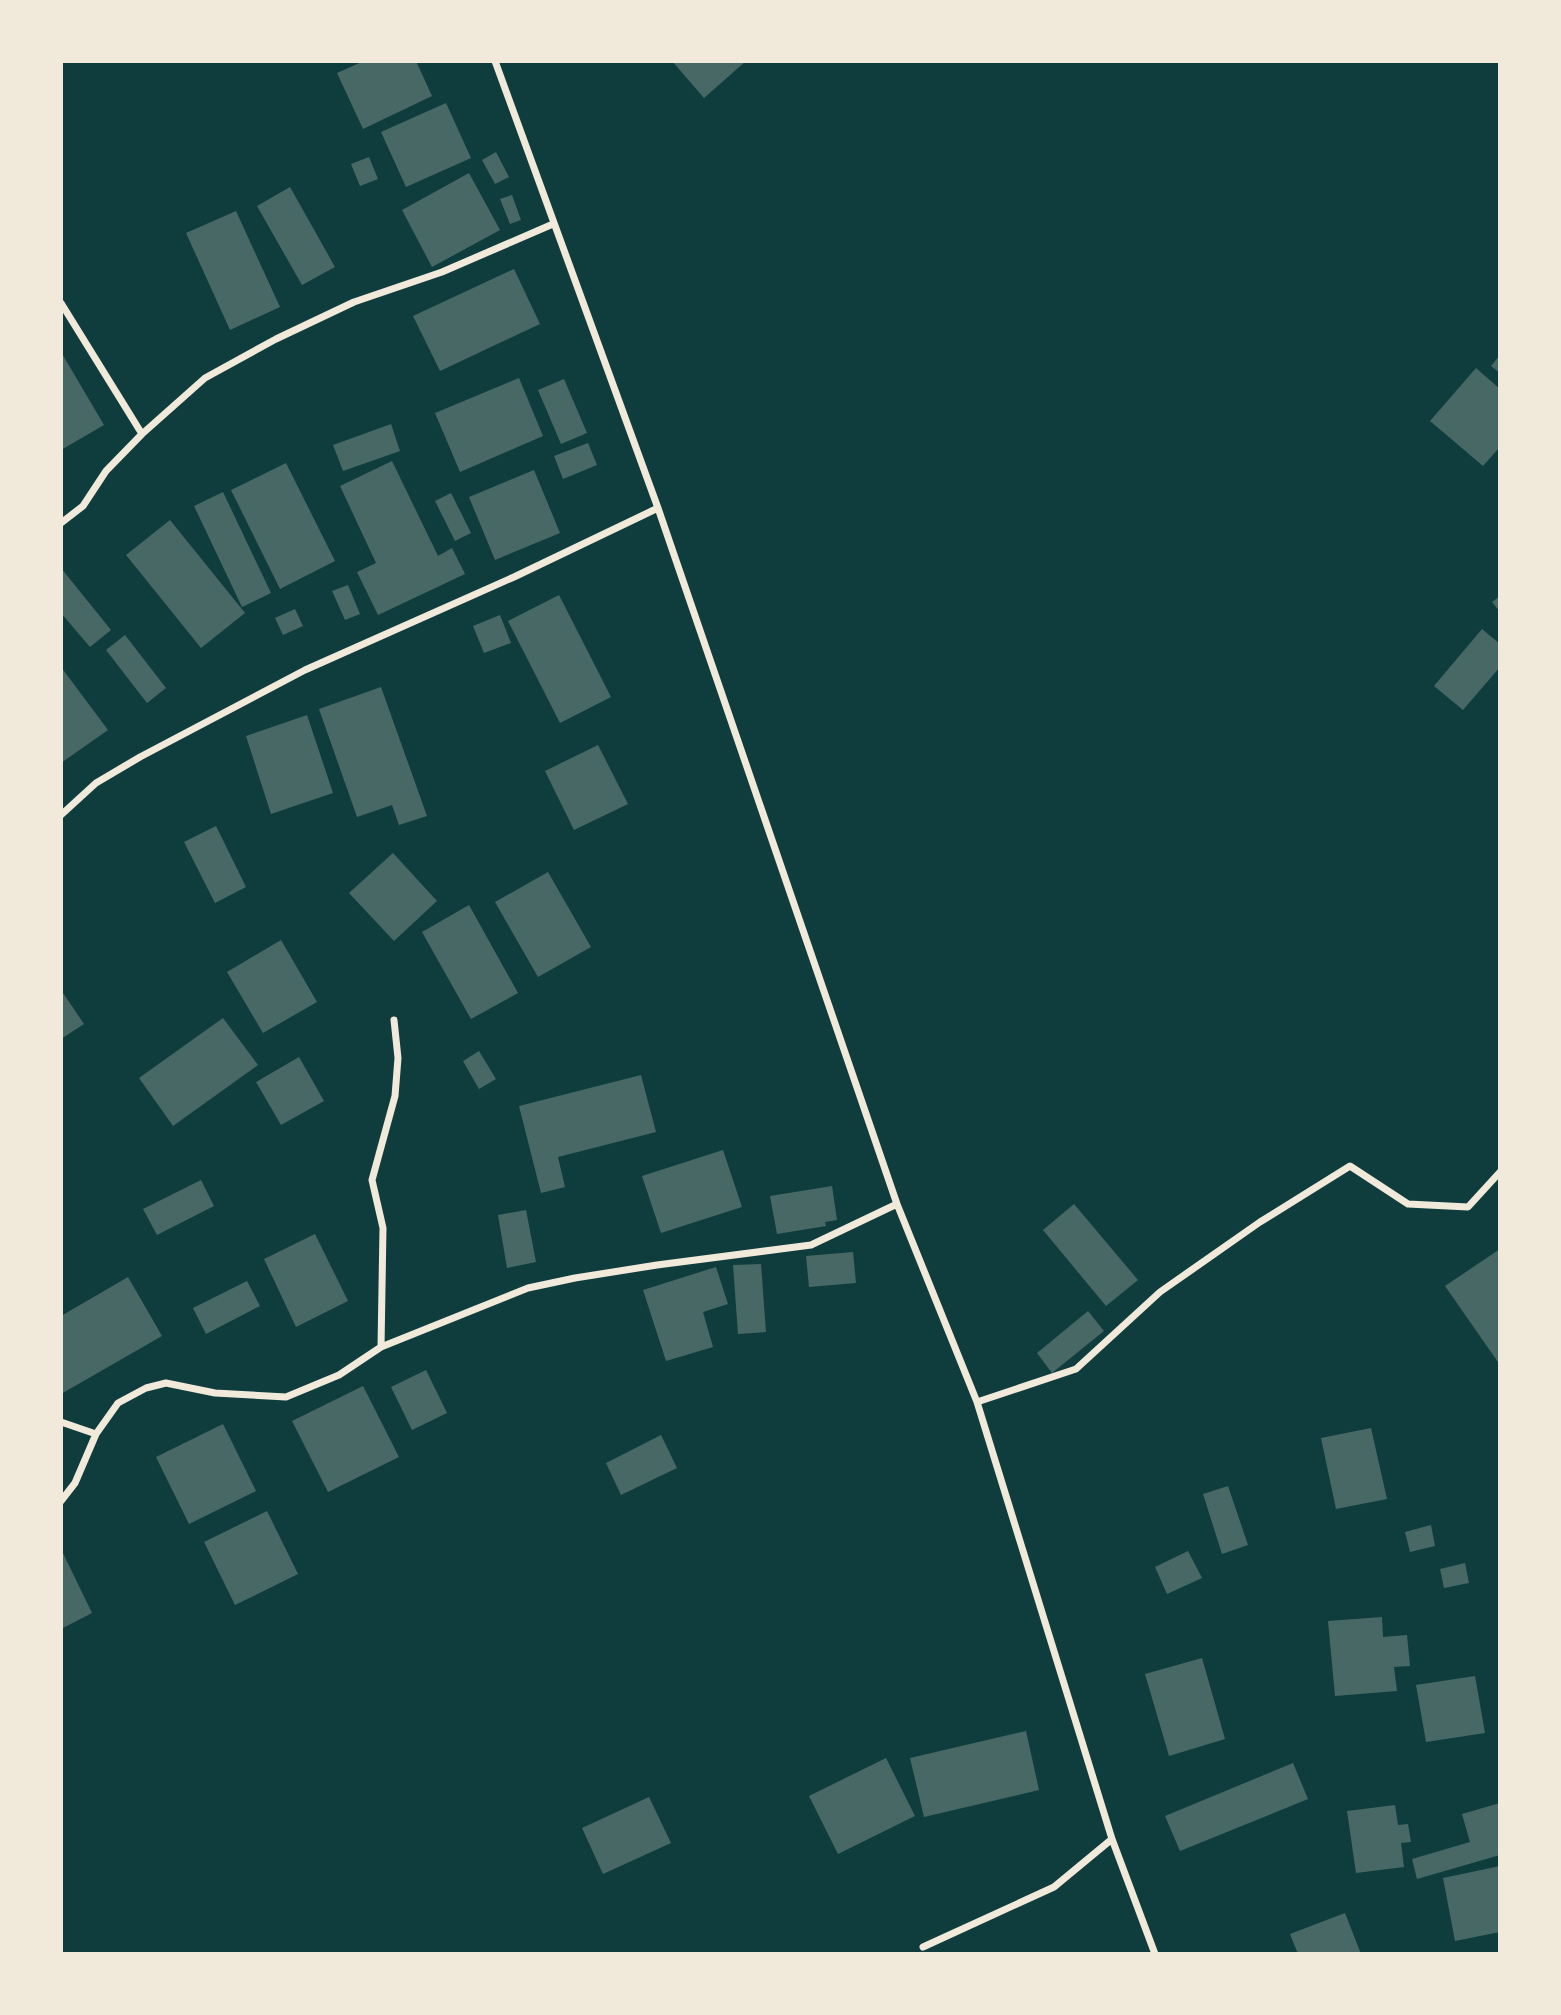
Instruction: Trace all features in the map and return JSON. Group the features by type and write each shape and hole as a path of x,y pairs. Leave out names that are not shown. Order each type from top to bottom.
{"street":[{"path":"495,61 658,508 897,1203 977,1402 1112,1839 1155,1954"},
{"path":"61,523 83,506 106,471 142,434 205,378 276,339 354,302 442,272 553,224"},
{"path":"61,303 142,434"},
{"path":"61,815 96,783 294,676 514,577 658,508"},
{"path":"381,1347 383,1228 372,1180 395,1096 398,1058 394,1020"},
{"path":"977,1402 1076,1369 1160,1292 1260,1222 1350,1166 1408,1204 1468,1207 1500,1172"},
{"path":"61,1502 75,1483 96,1434 118,1403 146,1388 166,1383 215,1393 286,1397 339,1375 381,1347 528,1288 643,1267 811,1245 897,1203"},
{"path":"61,1422 96,1434"},
{"path":"923,1947 1054,1887 1112,1839"}],"building":[{"path":"364,61 416,61 432,96 363,129 337,73"},
{"path":"672,61 746,61 704,98"},
{"path":"446,103 471,158 406,187 381,132"},
{"path":"496,152 509,177 495,184 482,160"},
{"path":"369,157 378,179 360,186 351,164"},
{"path":"469,173 500,230 432,267 402,210"},
{"path":"290,187 335,267 302,285 257,206"},
{"path":"512,195 521,220 510,224 500,199"},
{"path":"236,211 280,307 230,330 186,233"},
{"path":"514,269 540,324 440,371 413,316"},
{"path":"61,352 104,425 61,450"},
{"path":"1500,355 1500,373 1491,366"},
{"path":"1476,368 1500,389 1500,451 1498,449 1483,466 1430,421"},
{"path":"519,378 543,436 460,472 435,413"},
{"path":"564,379 587,433 561,444 538,390"},
{"path":"391,424 400,451 343,471 333,445"},
{"path":"588,443 597,465 563,479 554,456"},
{"path":"392,461 438,556 452,548 465,574 378,615 357,572 376,563 340,486"},
{"path":"286,463 335,561 280,589 231,490"},
{"path":"534,470 560,533 495,560 469,497"},
{"path":"223,492 271,593 242,607 194,506"},
{"path":"451,493 471,533 455,541 435,501"},
{"path":"170,520 245,613 201,648 126,555"},
{"path":"61,568 111,630 90,647 61,613"},
{"path":"348,585 360,614 345,620 332,591"},
{"path":"559,595 611,697 560,723 508,621"},
{"path":"1500,596 1500,612 1492,602"},
{"path":"295,609 303,626 283,635 275,618"},
{"path":"500,615 511,643 484,653 473,626"},
{"path":"1482,629 1500,644 1500,667 1463,710 1434,686"},
{"path":"125,635 166,688 147,703 106,650"},
{"path":"61,667 108,730 61,763"},
{"path":"381,687 427,816 399,825 392,805 357,817 319,709"},
{"path":"307,715 333,793 271,814 246,736"},
{"path":"598,745 628,804 574,830 545,771"},
{"path":"216,826 246,887 215,903 184,842"},
{"path":"393,853 437,901 394,941 349,893"},
{"path":"548,872 591,947 538,977 495,902"},
{"path":"469,905 518,993 471,1019 422,932"},
{"path":"281,940 317,1002 263,1033 227,972"},
{"path":"61,990 84,1024 61,1039"},
{"path":"223,1018 258,1065 173,1126 139,1078"},
{"path":"479,1051 496,1079 479,1089 463,1061"},
{"path":"299,1057 324,1101 281,1125 256,1082"},
{"path":"641,1075 656,1132 558,1157 565,1187 541,1193 519,1106"},
{"path":"723,1150 742,1207 661,1233 642,1176"},
{"path":"201,1180 214,1206 157,1235 143,1209"},
{"path":"832,1186 837,1220 825,1222 826,1226 777,1234 770,1196"},
{"path":"1074,1204 1138,1280 1106,1306 1043,1230"},
{"path":"526,1210 536,1262 507,1268 498,1215"},
{"path":"315,1234 348,1301 296,1327 264,1259"},
{"path":"1500,1249 1500,1365 1445,1286"},
{"path":"853,1252 856,1283 809,1287 806,1256"},
{"path":"761,1264 766,1332 738,1334 733,1265"},
{"path":"716,1267 728,1304 703,1312 713,1347 666,1361 643,1290"},
{"path":"128,1277 162,1336 61,1394 61,1316"},
{"path":"247,1281 260,1306 206,1334 193,1308"},
{"path":"1088,1311 1104,1331 1052,1373 1037,1353"},
{"path":"426,1370 447,1413 412,1430 391,1387"},
{"path":"363,1386 399,1457 328,1492 292,1421"},
{"path":"223,1424 256,1491 189,1524 156,1457"},
{"path":"1371,1428 1387,1499 1336,1509 1321,1438"},
{"path":"661,1435 677,1468 621,1495 606,1463"},
{"path":"1228,1486 1248,1545 1222,1554 1203,1494"},
{"path":"267,1511 298,1574 235,1605 204,1542"},
{"path":"1431,1525 1435,1546 1410,1552 1405,1532"},
{"path":"61,1549 92,1613 61,1629"},
{"path":"1188,1551 1202,1578 1167,1594 1155,1567"},
{"path":"1465,1563 1469,1583 1444,1588 1440,1569"},
{"path":"1382,1617 1383,1637 1407,1635 1410,1666 1394,1667 1397,1691 1335,1696 1328,1621"},
{"path":"1202,1658 1225,1739 1169,1756 1145,1674"},
{"path":"1475,1676 1485,1733 1426,1742 1416,1685"},
{"path":"1026,1731 1039,1790 924,1817 910,1758"},
{"path":"886,1758 915,1816 838,1854 809,1796"},
{"path":"1293,1763 1308,1799 1180,1851 1165,1816"},
{"path":"649,1797 671,1843 603,1874 582,1828"},
{"path":"1500,1803 1500,1855 1417,1879 1412,1859 1470,1842 1462,1814"},
{"path":"1395,1805 1398,1825 1408,1824 1411,1842 1401,1843 1404,1867 1356,1873 1347,1811"},
{"path":"1500,1866 1500,1932 1455,1941 1443,1878"},
{"path":"1345,1913 1361,1954 1298,1954 1290,1934"}]}
